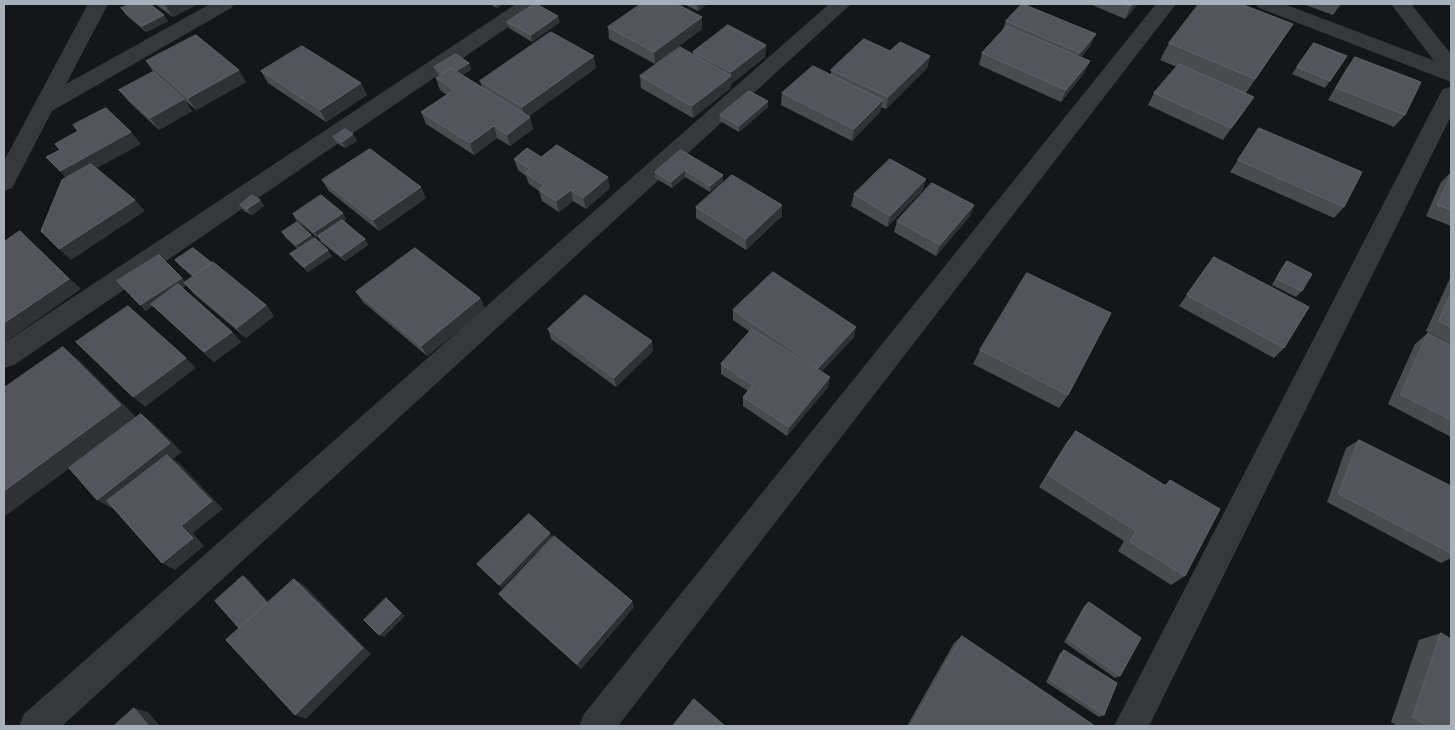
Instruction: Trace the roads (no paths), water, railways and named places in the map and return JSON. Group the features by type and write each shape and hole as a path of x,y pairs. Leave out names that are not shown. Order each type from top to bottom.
{"street":[{"path":"4,182 98,4"},
{"path":"43,107 224,4"},
{"path":"4,356 529,4"},
{"path":"36,726 841,4"},
{"path":"596,726 1166,4"},
{"path":"1266,4 1451,75"},
{"path":"1401,4 1451,68"},
{"path":"1131,726 1451,94"}]}
